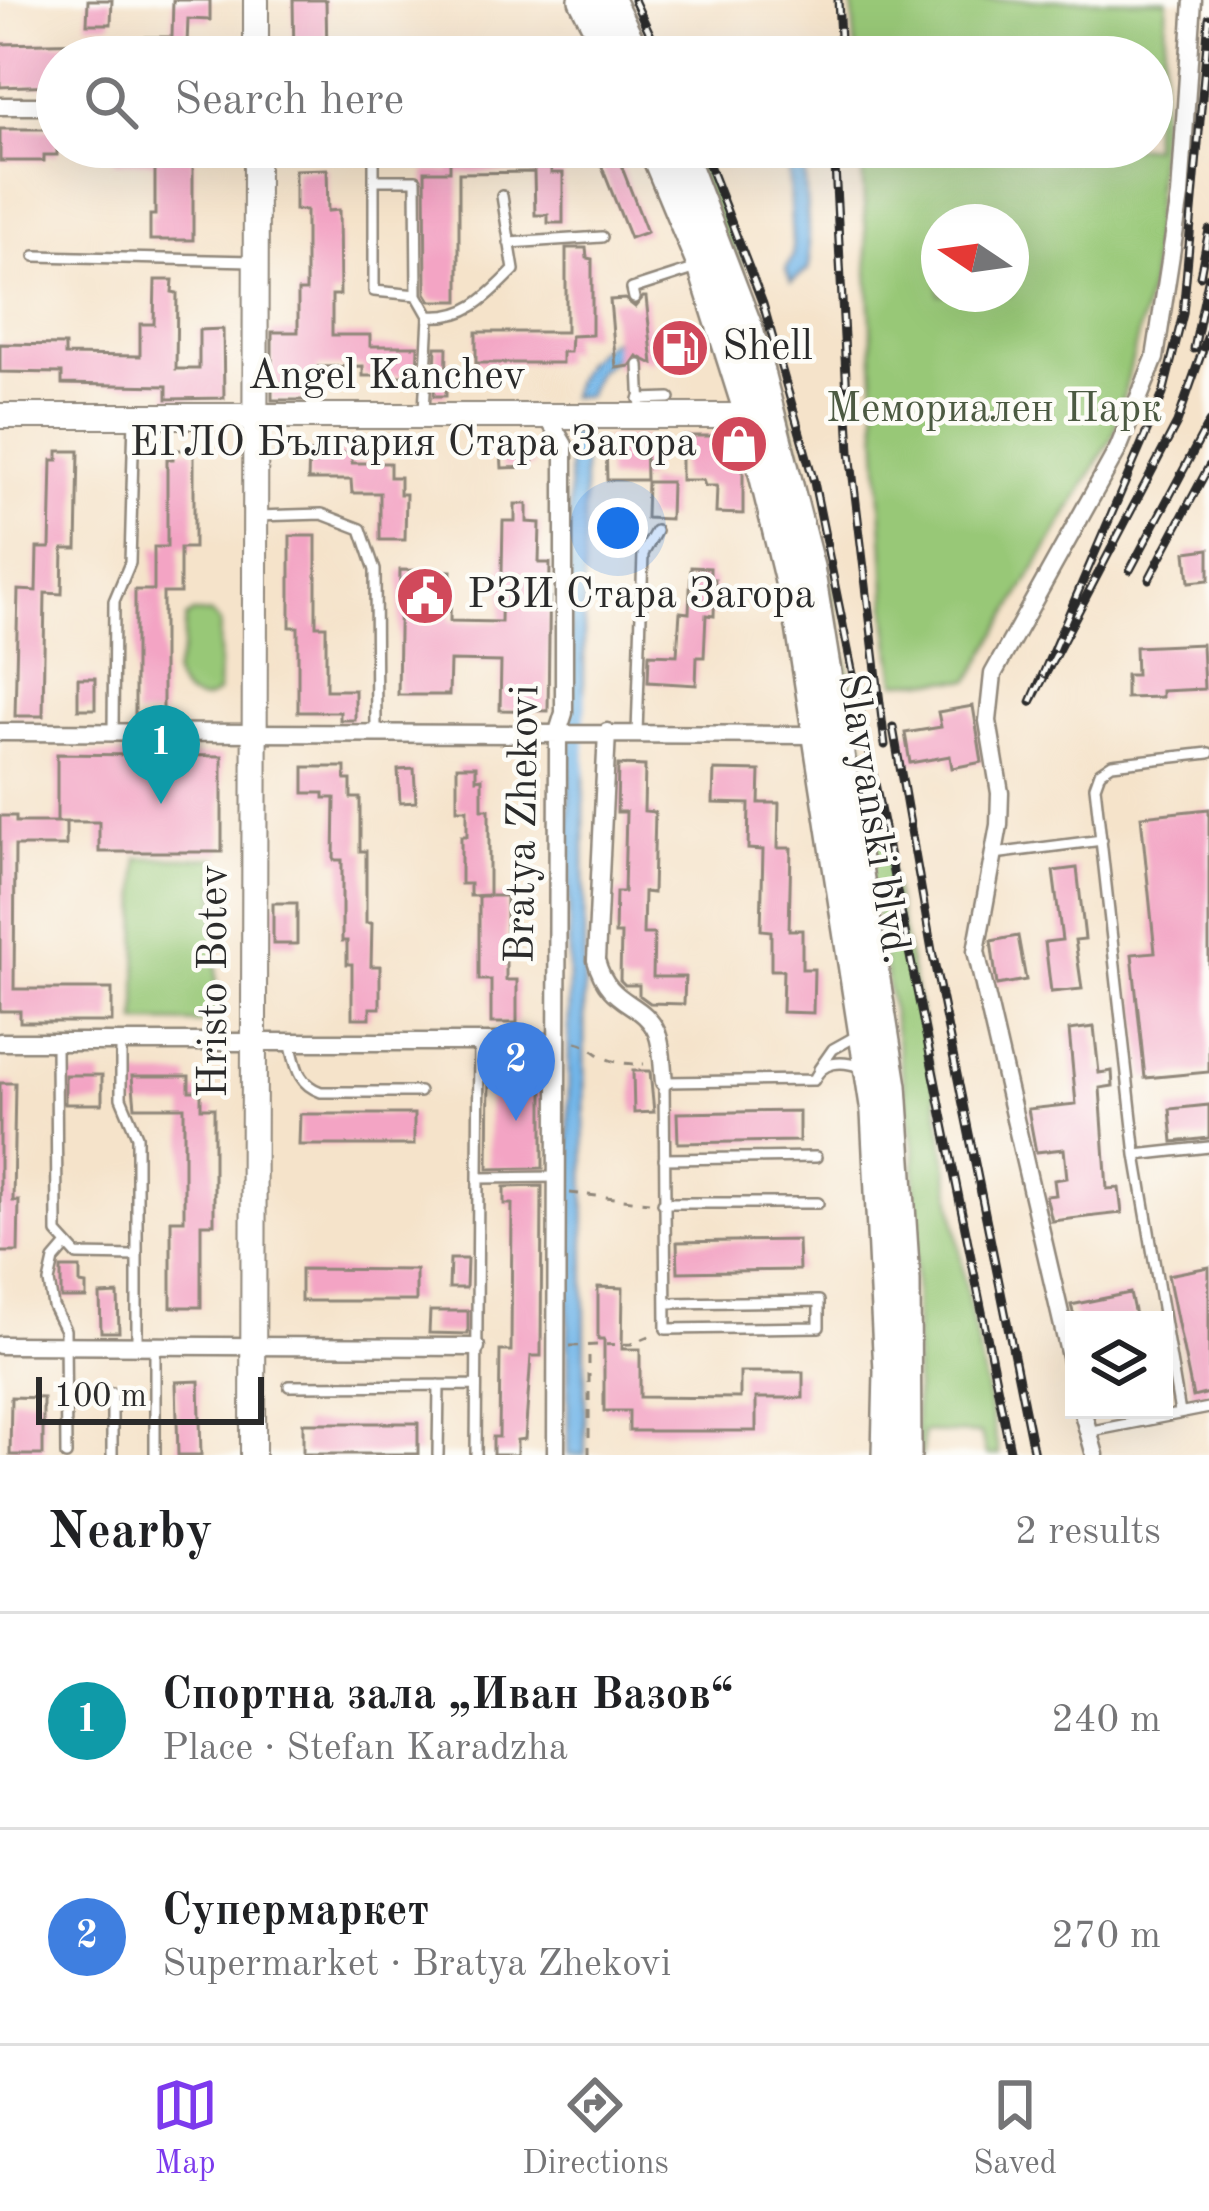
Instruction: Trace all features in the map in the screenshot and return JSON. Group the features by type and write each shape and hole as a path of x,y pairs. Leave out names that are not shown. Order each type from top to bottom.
{"main road":[{"path":"583,0 601,36"},
{"path":"610,0 628,36"},
{"name":"Slavyanski blvd.","path":"661,168 761,416"},
{"name":"Slavyanski blvd.","path":"687,168 749,329 800,627 828,735 895,1106 906,1281 907,1455"},
{"name":"Slavyanski blvd.","path":"828,735 871,1071 882,1201 886,1455"}],"street":[{"path":"256,0 256,36"},
{"path":"1065,1335 976,951 1000,793 988,721 993,674 1118,449 1155,358 1180,196 1193,0"},
{"path":"0,106 36,106"},
{"name":"Hristo Botev","path":"253,1455 256,168"},
{"name":"Angel Kanchev","path":"0,416 566,416 640,408 761,416"},
{"name":"Bratya Zhekovi","path":"556,1455 566,416"},
{"path":"0,732 828,735"},
{"path":"607,732 596,959 602,982 652,1026 659,1038 663,1073"},
{"path":"0,1042 562,1042"},
{"path":"0,1345 476,1347"},
{"path":"1084,1419 1095,1455"}],"lane":[{"path":"374,168 374,291 417,295"},
{"path":"374,179 416,181 417,295 429,316 423,416"},
{"path":"429,316 463,314 514,270 502,196"},
{"path":"509,243 602,236"},
{"path":"35,256 256,261"},
{"path":"634,298 632,289 702,267"},
{"path":"639,365 640,408 670,398"},
{"path":"113,732 114,601 130,563 134,416"},
{"path":"255,516 322,514 361,529 375,570 376,732"},
{"path":"637,733 643,554 656,531"},
{"path":"1180,1414 1136,1155 1094,786 1100,772 1112,764 1209,753"},
{"path":"994,854 1102,840"},
{"path":"666,1303 819,1301 819,1327 666,1329 663,1073 814,1080 833,1049 865,1032"},
{"path":"56,1042 56,1221 65,1246 83,1256 137,1256"},
{"path":"121,1042 121,1097 137,1136 137,1256 155,1455"},
{"path":"290,1042 298,1076 308,1087 321,1092 419,1092"},
{"path":"476,1455 478,1042"},
{"path":"818,1071 849,1062 871,1071"},
{"path":"1136,1155 1209,1148"},
{"path":"664,1159 816,1157"},
{"path":"478,1178 556,1177"},
{"path":"663,1206 818,1203"},
{"path":"65,1246 54,1260 49,1282 53,1306 63,1321 66,1455"},
{"path":"439,1385 439,1455"},
{"path":"289,1386 476,1385"},
{"path":"112,1393 112,1455"},
{"path":"1088,1432 1209,1408"}],"path":[{"path":"562,1042 584,1042 603,1057 663,1073"},
{"path":"568,1193 663,1206"},
{"path":"569,1346 632,1344 666,1329"},
{"path":"587,1347 589,1455"}],"green space":[{"name":"Мемориален Парк","path":"852,0 1167,0 1165,36 855,36"},
{"path":"697,168 706,168 759,312 809,485 932,1069 964,1278 999,1455 986,1455 981,1434 923,1432 922,1455 916,1455 915,1151 845,696 802,489"},
{"name":"Мемориален Парк","path":"862,168 1157,168 1151,282 1114,434 970,680 896,682 888,624"},
{"path":"193,613 211,614 220,623 218,692 204,699 185,694 174,674 186,618"},
{"path":"138,858 217,858 216,1023 137,1022"}],"water":[{"path":"788,168 804,168 810,261 808,270 791,282 786,269 793,256"},
{"path":"617,338 618,355 597,372 587,396 570,397 586,362"},
{"path":"569,434 584,434 584,712 570,712"},
{"path":"569,752 584,752 585,1455 568,1455"}],"building":[{"path":"88,0 112,0 111,24 87,24"},
{"path":"173,0 210,0 210,20 188,19 187,36 172,36"},
{"path":"293,0 326,0 327,36 294,36"},
{"path":"36,43 36,86 0,87 0,44"},
{"path":"0,129 36,129 36,161 0,161"},
{"path":"155,168 193,168 193,240 150,240 150,215 155,215"},
{"path":"551,168 551,173 563,173 563,223 548,223 548,215 535,215 534,172 459,173 459,301 431,301 426,293 425,171"},
{"path":"602,168 622,168 647,232 630,238"},
{"path":"327,169 328,211 339,210 340,295 332,295 332,335 370,335 370,346 418,346 417,376 363,376 363,366 318,367 319,400 272,400 272,332 298,332 298,291 306,291 306,210 295,210 295,170"},
{"path":"566,248 586,248 587,258 592,259 592,335 571,336 570,352 562,352 562,363 476,363 476,332 566,332"},
{"path":"155,280 173,280 172,292 177,293 176,369 199,369 199,330 223,329 224,398 167,399 167,386 62,384 62,373 0,372 0,344 65,345 65,355 140,356 140,324 154,324"},
{"path":"643,297 653,364 637,356 630,366 616,368 610,300 625,299 635,307"},
{"path":"436,347 447,347 446,396 434,396"},
{"path":"681,436 735,436 743,469 743,514 716,513 717,486 705,486 703,480 681,480"},
{"path":"645,437 646,480 607,480 606,438"},
{"path":"532,449 533,467 502,468 501,450"},
{"path":"173,450 194,450 194,548 180,548 180,593 163,593 163,716 135,716 135,590 154,590 154,547 167,547 167,459 173,459"},
{"path":"58,451 79,451 77,549 63,549 62,594 45,593 43,716 15,716 18,590 36,591 37,548 50,548 52,460 58,460"},
{"path":"309,453 352,453 352,463 390,463 390,477 400,477 400,494 406,494 405,540 380,540 380,493 352,493 351,480 308,480"},
{"path":"647,482 671,482 670,519 646,518"},
{"name":"РЗИ Стара Загора","path":"515,504 527,504 527,522 540,523 539,563 550,563 548,711 500,710 501,662 450,661 449,695 398,695 400,570 451,571 450,621 501,622 503,521 515,521"},
{"path":"290,536 316,536 316,626 326,626 326,690 355,690 355,720 340,720 340,712 298,712 298,627 290,627"},
{"path":"1209,549 1209,580 1189,582 1186,552"},
{"path":"691,567 710,568 710,579 715,579 714,616 706,615 704,657 697,657 696,685 648,682 649,654 677,655 680,612 689,613"},
{"path":"1202,644 1204,689 1126,698 1126,675 1136,675 1135,647"},
{"path":"78,678 95,678 95,709 78,709"},
{"path":"973,706 982,762 952,768 950,756 910,763 905,733 941,727 938,712"},
{"path":"57,754 222,756 222,852 99,852 99,822 57,822"},
{"path":"618,765 645,766 644,811 655,812 653,893 644,892 643,934 654,934 653,977 685,977 684,1004 650,1003 639,995 639,985 620,980 616,892 624,892 626,812 617,812"},
{"path":"457,766 476,766 476,779 482,778 482,809 489,809 489,895 470,896 470,884 461,884 461,836 467,836 467,809 457,809"},
{"path":"304,767 345,767 351,798 360,798 366,923 372,923 371,966 380,966 380,1008 370,1008 370,1018 352,1018 352,964 347,964 347,941 342,941 342,860 334,860 335,798 304,793"},
{"path":"414,769 416,802 400,803 398,770"},
{"path":"714,770 760,771 759,803 779,803 778,848 791,848 789,930 802,930 802,969 814,969 813,1013 782,1012 783,970 771,970 771,931 761,930 763,850 748,849 749,804 713,803"},
{"path":"1209,809 1209,1072 1145,1078 1132,954 1155,952 1141,816"},
{"path":"0,816 16,816 16,822 66,822 66,846 15,846 14,989 112,989 112,1022 20,1022 20,1011 0,1011"},
{"path":"1077,868 1085,939 1075,940 1082,989 1051,992 1045,942 1062,940 1053,871"},
{"path":"479,896 506,896 506,980 517,980 517,1023 491,1023 491,980 479,980"},
{"path":"273,903 297,903 297,944 273,944"},
{"path":"1018,936 1026,980 997,985 991,941"},
{"path":"1094,1027 1099,1073 1112,1071 1113,1086 1100,1088 1107,1189 1119,1188 1122,1213 1052,1221 1046,1196 1056,1195 1054,1180 1067,1178 1064,1149 1036,1152 1028,1109 1076,1104 1069,1030"},
{"path":"633,1071 650,1071 654,1112 634,1113"},
{"path":"489,1072 543,1072 543,1168 488,1169"},
{"path":"65,1075 102,1075 102,1104 65,1104"},
{"path":"132,1076 189,1076 189,1091 201,1091 201,1108 214,1108 214,1224 201,1224 201,1307 171,1307 171,1220 184,1220 184,1107 135,1107"},
{"path":"0,1083 15,1083 13,1201 19,1201 18,1252 0,1252"},
{"path":"1209,1105 1209,1138 1173,1142 1170,1109"},
{"path":"799,1111 799,1141 678,1143 677,1113"},
{"path":"300,1114 414,1114 414,1145 299,1145"},
{"path":"542,1186 541,1356 531,1356 525,1439 517,1440 517,1455 493,1455 493,1437 499,1437 500,1351 511,1351 512,1204 504,1204 504,1187"},
{"path":"798,1240 799,1270 678,1272 677,1242"},
{"path":"450,1259 467,1259 466,1288 449,1288"},
{"path":"1209,1267 1209,1393 1193,1397 1168,1275"},
{"path":"61,1268 80,1268 86,1298 61,1298"},
{"path":"301,1269 416,1270 416,1301 301,1301"},
{"path":"598,1287 623,1288 622,1349 640,1349 640,1397 740,1398 740,1372 803,1372 803,1398 756,1398 756,1431 629,1431 629,1411 604,1411"},
{"path":"1130,1293 1134,1311 1073,1311 1071,1305"},
{"path":"118,1294 119,1332 101,1332 100,1295"},
{"path":"430,1311 468,1311 468,1334 429,1333"},
{"path":"199,1381 201,1455 178,1455 176,1382"},
{"path":"11,1397 43,1398 43,1455 10,1455"},
{"path":"303,1423 418,1423 418,1454 303,1454"}],"waterway":[{"path":"577,694 577,770"}],"railway":[{"path":"634,0 651,36"},
{"path":"838,0 840,36"},
{"path":"1209,18 1183,314 1163,394 1031,702 1177,423 1209,332"},
{"path":"710,168 763,304 814,482 1011,1455"},
{"path":"835,168 850,452 885,745"},
{"path":"1200,276 1209,230"},
{"path":"1194,349 1209,276"},
{"path":"1130,570 1209,422"},
{"path":"1149,579 1209,466"},
{"path":"893,727 932,951 1034,1455"}],"place":[{"name":"Shell","path":"680,348"},
{"name":"ЕГЛО България Стара Загора","path":"739,444"},
{"name":"РЗИ Стара Загора","path":"425,596"},
{"name":"Спортна зала „Иван Вазов“","path":"161,804"},
{"name":"Супермаркет","path":"516,1121"}]}
